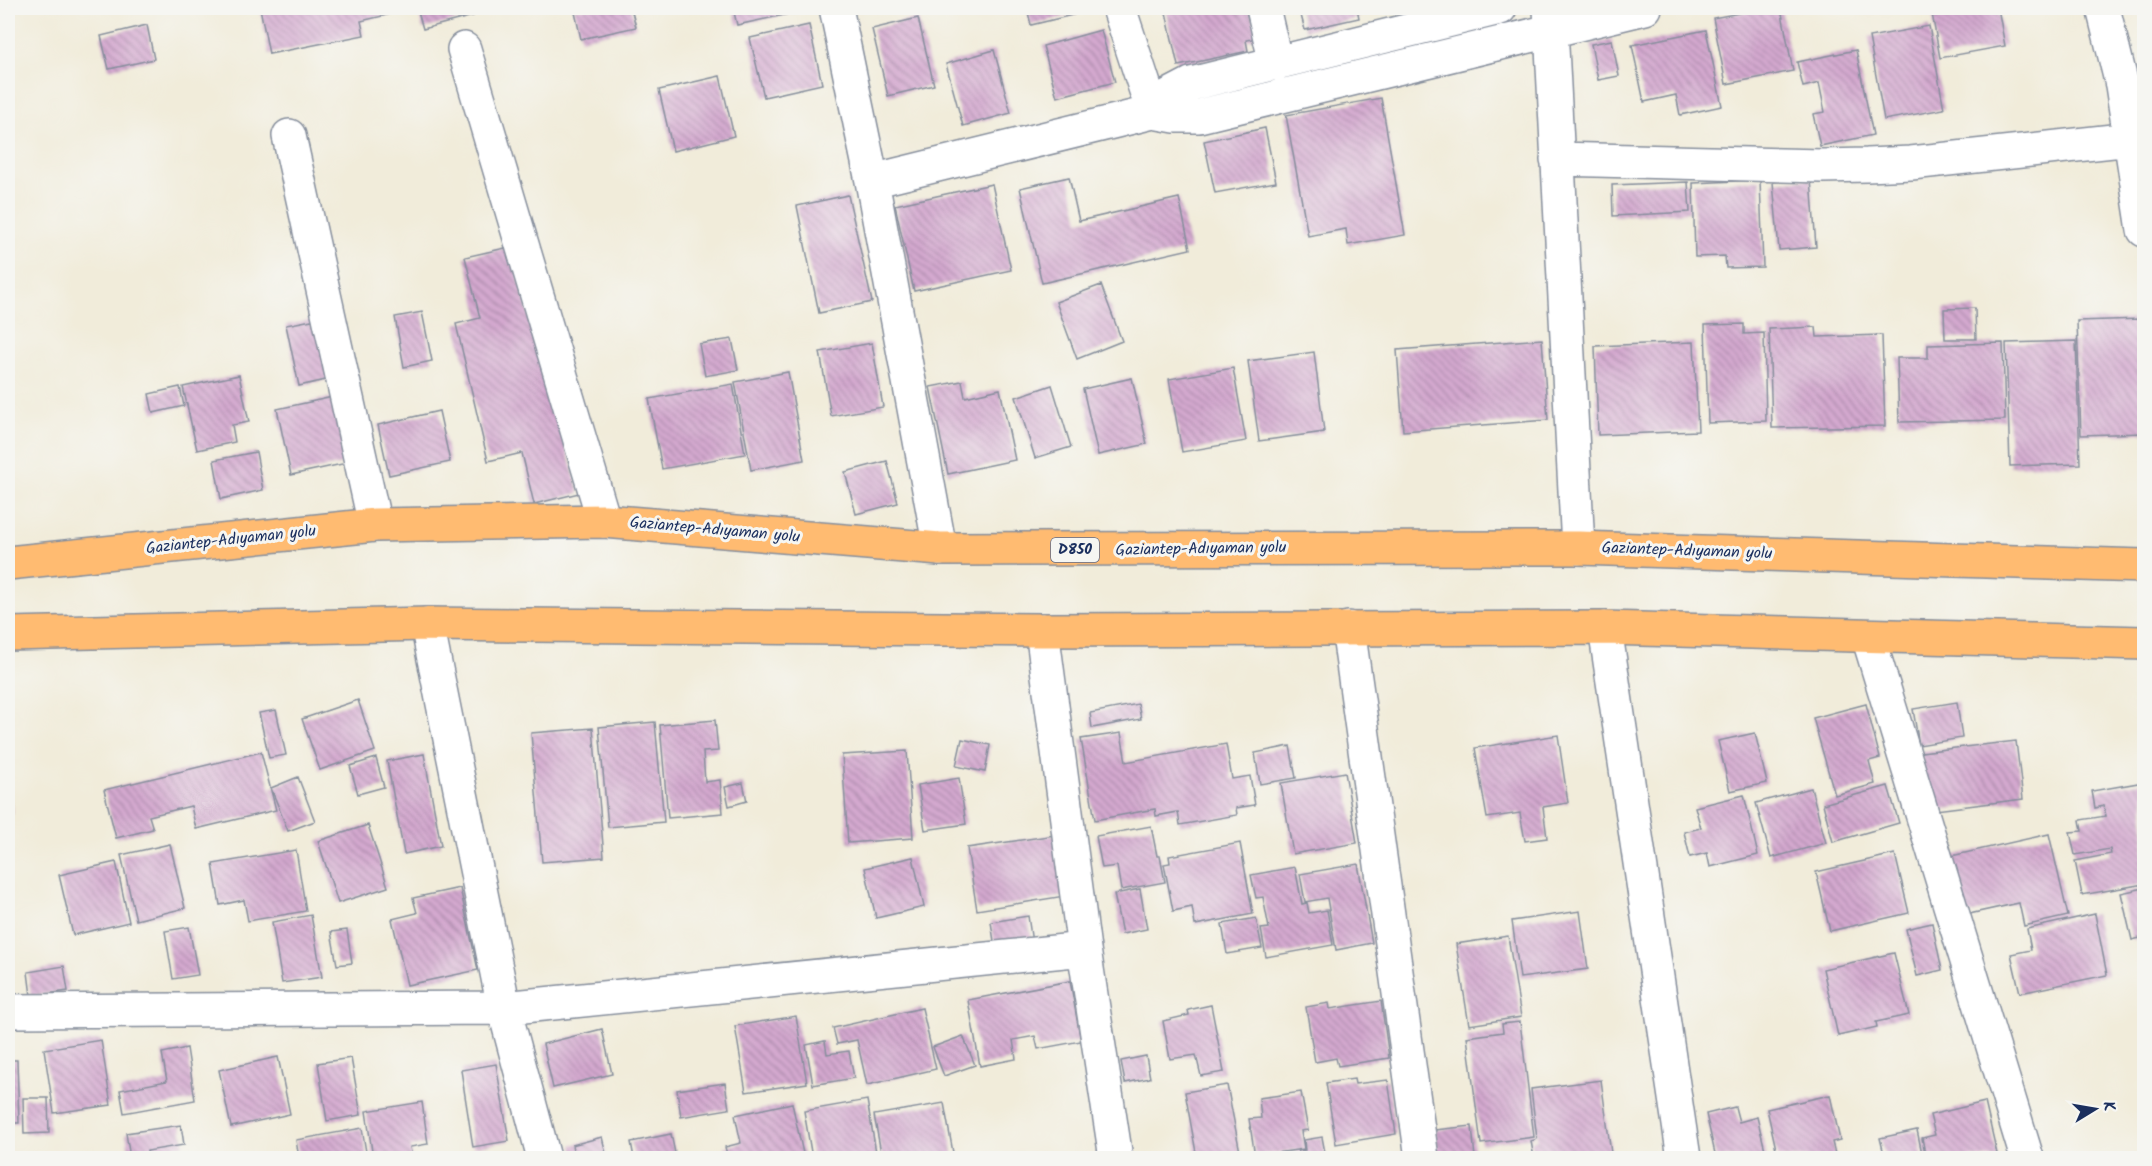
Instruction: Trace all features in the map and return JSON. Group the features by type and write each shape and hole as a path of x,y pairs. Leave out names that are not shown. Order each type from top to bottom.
{"highway":[{"name":"Gaziantep-Adıyaman yolu","path":"8,563 375,525 604,521 940,549 1578,548 2145,566"},
{"path":"8,634 427,624 1042,630 1605,628 2145,643"}],"street":[{"path":"836,8 872,181 940,549"},
{"path":"1119,8 1154,112"},
{"path":"1263,8 1276,64"},
{"path":"1154,112 1170,95 1191,84 1500,8"},
{"path":"872,181 1154,112 1175,116 1199,116 1550,19 1645,8"},
{"path":"2103,8 2133,86 2131,139 2145,230"},
{"path":"1550,19 1578,548"},
{"path":"464,49 604,521"},
{"path":"289,136 375,525"},
{"path":"1557,159 1822,166 1867,165 1911,163 2131,139"},
{"path":"427,624 504,1008 544,1158"},
{"path":"1348,628 1422,1158"},
{"path":"1605,628 1684,1158"},
{"path":"1042,630 1084,948 1116,1158"},
{"path":"1868,636 2027,1158"},
{"path":"8,1011 504,1008 1084,948"}],"building":[{"path":"260,8 390,8 391,14 361,21 364,35 269,54"},
{"path":"417,8 471,8 473,16 423,29"},
{"path":"574,8 631,8 636,27 581,39"},
{"path":"733,8 802,8 803,11 737,25"},
{"path":"1027,8 1089,8 1089,11 1031,25"},
{"path":"1165,8 1251,8 1258,38 1246,40 1248,51 1178,66"},
{"path":"1299,8 1357,8 1359,18 1305,30"},
{"path":"1765,8 1781,8 1793,71 1726,84 1713,18"},
{"path":"1931,8 1998,8 2005,46 1940,58"},
{"path":"918,18 934,85 888,96 872,29"},
{"path":"147,25 154,59 109,69 101,36"},
{"path":"809,25 822,84 764,97 750,38"},
{"path":"1929,26 1944,109 1884,120 1869,37"},
{"path":"1101,30 1115,82 1057,97 1043,46"},
{"path":"1706,30 1722,106 1680,115 1676,95 1644,102 1632,45"},
{"path":"1612,40 1619,76 1598,80 1591,44"},
{"path":"994,50 1011,113 963,126 946,64"},
{"path":"1856,50 1873,135 1820,146 1813,114 1825,112 1819,83 1803,87 1797,62"},
{"path":"720,76 734,136 673,151 659,90"},
{"path":"1381,98 1405,235 1348,245 1346,229 1308,236 1286,115"},
{"path":"1265,128 1276,182 1215,193 1204,141"},
{"path":"1069,177 1079,221 1179,198 1190,249 1042,283 1020,188"},
{"path":"1811,179 1816,247 1779,250 1773,182"},
{"path":"1760,180 1763,267 1726,268 1725,256 1695,257 1693,183"},
{"path":"1688,182 1690,212 1613,216 1612,185"},
{"path":"992,184 1011,270 914,291 895,205"},
{"path":"848,195 872,302 819,313 797,206"},
{"path":"510,247 579,493 534,504 522,453 488,461 456,324 480,318 465,257"},
{"path":"1101,285 1122,341 1077,359 1056,302"},
{"path":"1975,308 1976,339 1945,339 1944,309"},
{"path":"422,312 432,361 404,367 395,317"},
{"path":"317,319 330,379 299,386 286,325"},
{"path":"2142,319 2144,433 2081,435 2077,321"},
{"path":"1744,324 1744,334 1764,333 1766,421 1708,423 1705,325"},
{"path":"1816,327 1817,337 1882,335 1885,426 1772,428 1769,329"},
{"path":"732,339 738,370 705,376 699,344"},
{"path":"1542,339 1548,420 1403,431 1397,350"},
{"path":"2076,341 2080,464 2010,466 2006,343"},
{"path":"1694,342 1698,431 1598,435 1595,346"},
{"path":"872,343 883,407 831,416 820,352"},
{"path":"2003,343 2005,420 1899,422 1897,358 1928,358 1928,345"},
{"path":"1314,352 1324,432 1259,441 1248,361"},
{"path":"1233,368 1246,441 1182,452 1169,379"},
{"path":"788,372 804,460 751,470 735,382"},
{"path":"239,375 249,422 232,425 235,442 197,450 183,387"},
{"path":"1132,378 1147,444 1098,455 1083,389"},
{"path":"962,381 965,397 1000,389 1015,460 948,474 930,387"},
{"path":"733,384 745,454 662,469 649,399"},
{"path":"1052,385 1071,447 1035,458 1016,397"},
{"path":"180,387 184,406 153,413 149,394"},
{"path":"333,397 347,463 291,475 277,409"},
{"path":"439,411 450,462 389,475 378,425"},
{"path":"256,452 263,490 221,499 214,460"},
{"path":"887,461 898,503 856,514 845,472"},
{"path":"358,700 375,751 320,770 302,719"},
{"path":"1957,702 1962,738 1919,745 1913,709"},
{"path":"1138,704 1141,719 1092,728 1090,713"},
{"path":"1866,704 1880,758 1869,761 1875,784 1835,795 1813,718"},
{"path":"276,710 286,755 269,758 259,713"},
{"path":"715,720 718,751 703,752 705,782 720,780 723,813 668,818 660,725"},
{"path":"655,722 664,822 608,827 599,727"},
{"path":"593,728 604,857 542,862 531,733"},
{"path":"1121,733 1126,762 1226,744 1232,779 1250,776 1255,805 1236,808 1237,815 1180,825 1178,812 1156,816 1155,809 1095,820 1081,739"},
{"path":"1755,733 1767,783 1730,791 1718,741"},
{"path":"1558,735 1568,803 1543,807 1547,838 1525,841 1520,813 1487,818 1475,748"},
{"path":"962,739 990,745 985,772 956,766"},
{"path":"2016,741 2023,799 1928,811 1921,752"},
{"path":"1290,746 1296,778 1260,784 1255,753"},
{"path":"907,751 913,838 848,843 842,755"},
{"path":"261,752 276,810 196,829 191,806 149,816 153,829 116,838 104,790"},
{"path":"424,754 441,846 404,854 387,761"},
{"path":"376,758 384,787 358,794 350,766"},
{"path":"1345,772 1357,843 1293,854 1281,783"},
{"path":"298,777 315,821 288,831 271,788"},
{"path":"959,778 966,824 925,830 918,785"},
{"path":"2144,782 2144,884 2082,895 2075,861 2111,854 2110,849 2075,855 2070,832 2082,831 2080,820 2106,816 2104,806 2095,808 2092,791"},
{"path":"743,783 747,801 729,806 725,787"},
{"path":"1888,786 1899,823 1833,842 1823,804"},
{"path":"1811,788 1826,843 1771,858 1756,803"},
{"path":"8,789 13,813 8,814"},
{"path":"1744,795 1758,855 1710,867 1707,853 1690,857 1684,832 1701,828 1695,807"},
{"path":"368,825 388,887 338,903 318,841"},
{"path":"1151,826 1165,882 1121,890 1117,866 1102,868 1096,836"},
{"path":"2049,834 2068,916 2024,926 2019,903 1960,916 1947,857"},
{"path":"1055,835 1065,896 977,910 967,848"},
{"path":"1240,843 1253,914 1195,925 1192,907 1173,911 1164,864 1170,863 1169,856"},
{"path":"170,844 185,908 136,920 121,855"},
{"path":"296,850 306,911 248,921 244,900 220,905 213,864"},
{"path":"1895,854 1909,913 1830,931 1816,872"},
{"path":"913,857 924,907 876,918 865,868"},
{"path":"116,862 129,922 73,935 59,875"},
{"path":"1358,864 1372,943 1336,950 1327,898 1305,902 1300,874"},
{"path":"1295,867 1302,904 1307,903 1309,913 1327,910 1333,945 1266,957 1261,929 1269,928 1263,897 1256,898 1251,875"},
{"path":"460,888 478,970 407,985 392,919 417,913 413,898"},
{"path":"2144,888 2144,937 2132,940 2121,893"},
{"path":"1140,889 1147,929 1122,934 1114,894"},
{"path":"1580,911 1588,969 1520,978 1512,921"},
{"path":"2095,914 2107,975 2020,993 2011,954 2031,950 2027,929"},
{"path":"311,915 322,977 282,983 272,922"},
{"path":"1028,916 1033,949 996,954 991,922"},
{"path":"1256,918 1262,948 1227,954 1222,924"},
{"path":"1932,923 1942,970 1917,976 1906,929"},
{"path":"189,927 198,975 173,979 165,931"},
{"path":"347,930 352,963 337,965 331,932"},
{"path":"1508,936 1521,1017 1469,1025 1456,944"},
{"path":"1894,953 1909,1015 1876,1022 1877,1027 1838,1036 1823,969"},
{"path":"64,966 68,991 31,996 28,972"},
{"path":"1070,981 1081,1041 1038,1049 1035,1036 1013,1040 1016,1059 980,1066 968,1000"},
{"path":"1381,1001 1389,1058 1338,1066 1336,1058 1315,1062 1306,1007 1329,1003 1330,1009"},
{"path":"1211,1005 1224,1072 1201,1076 1196,1055 1170,1059 1163,1021 1189,1015 1188,1010"},
{"path":"922,1008 936,1069 867,1085 857,1040 837,1044 833,1028"},
{"path":"796,1016 807,1083 746,1092 735,1026"},
{"path":"1520,1022 1534,1137 1481,1144 1467,1037 1503,1032 1502,1024"},
{"path":"602,1029 612,1074 553,1088 543,1044"},
{"path":"963,1036 975,1065 944,1076 933,1047"},
{"path":"101,1040 111,1105 54,1113 44,1049"},
{"path":"825,1041 827,1054 849,1051 854,1078 813,1085 806,1045"},
{"path":"187,1048 195,1100 124,1113 120,1090 167,1081 162,1053"},
{"path":"1146,1056 1150,1078 1125,1083 1121,1061"},
{"path":"278,1057 290,1114 231,1127 219,1070"},
{"path":"351,1058 361,1115 327,1121 318,1063"},
{"path":"8,1060 17,1060 19,1123 8,1123"},
{"path":"496,1064 509,1141 473,1147 461,1070"},
{"path":"1354,1079 1355,1084 1388,1080 1396,1134 1336,1144 1326,1083"},
{"path":"1601,1080 1611,1153 1570,1158 1534,1158 1531,1141 1537,1139 1531,1089"},
{"path":"725,1083 729,1109 681,1117 677,1090"},
{"path":"1227,1085 1240,1152 1197,1158 1185,1092"},
{"path":"1301,1092 1308,1130 1301,1131 1304,1149 1255,1156 1249,1119 1261,1118 1259,1098"},
{"path":"1830,1095 1840,1140 1832,1142 1836,1158 1778,1158 1767,1109"},
{"path":"23,1098 48,1098 49,1133 24,1134"},
{"path":"867,1100 877,1158 812,1158 804,1111"},
{"path":"422,1102 428,1144 410,1147 412,1158 373,1158 366,1111"},
{"path":"1985,1102 1998,1158 1926,1158 1922,1138 1935,1135 1930,1115"},
{"path":"792,1103 804,1158 728,1158 725,1147 741,1143 735,1115"},
{"path":"944,1103 954,1158 882,1158 874,1115"},
{"path":"1735,1107 1739,1122 1757,1117 1767,1158 1716,1158 1706,1114"},
{"path":"181,1125 184,1145 147,1151 148,1158 130,1158 126,1133"},
{"path":"1472,1126 1475,1158 1438,1158 1435,1130"},
{"path":"362,1128 367,1158 299,1158 296,1140"},
{"path":"1917,1130 1923,1158 1885,1158 1880,1138"},
{"path":"671,1134 676,1158 634,1158 631,1142"},
{"path":"602,1137 607,1158 575,1158 572,1145"},
{"path":"1322,1137 1326,1158 1299,1158 1298,1151 1305,1150 1304,1140"}]}
